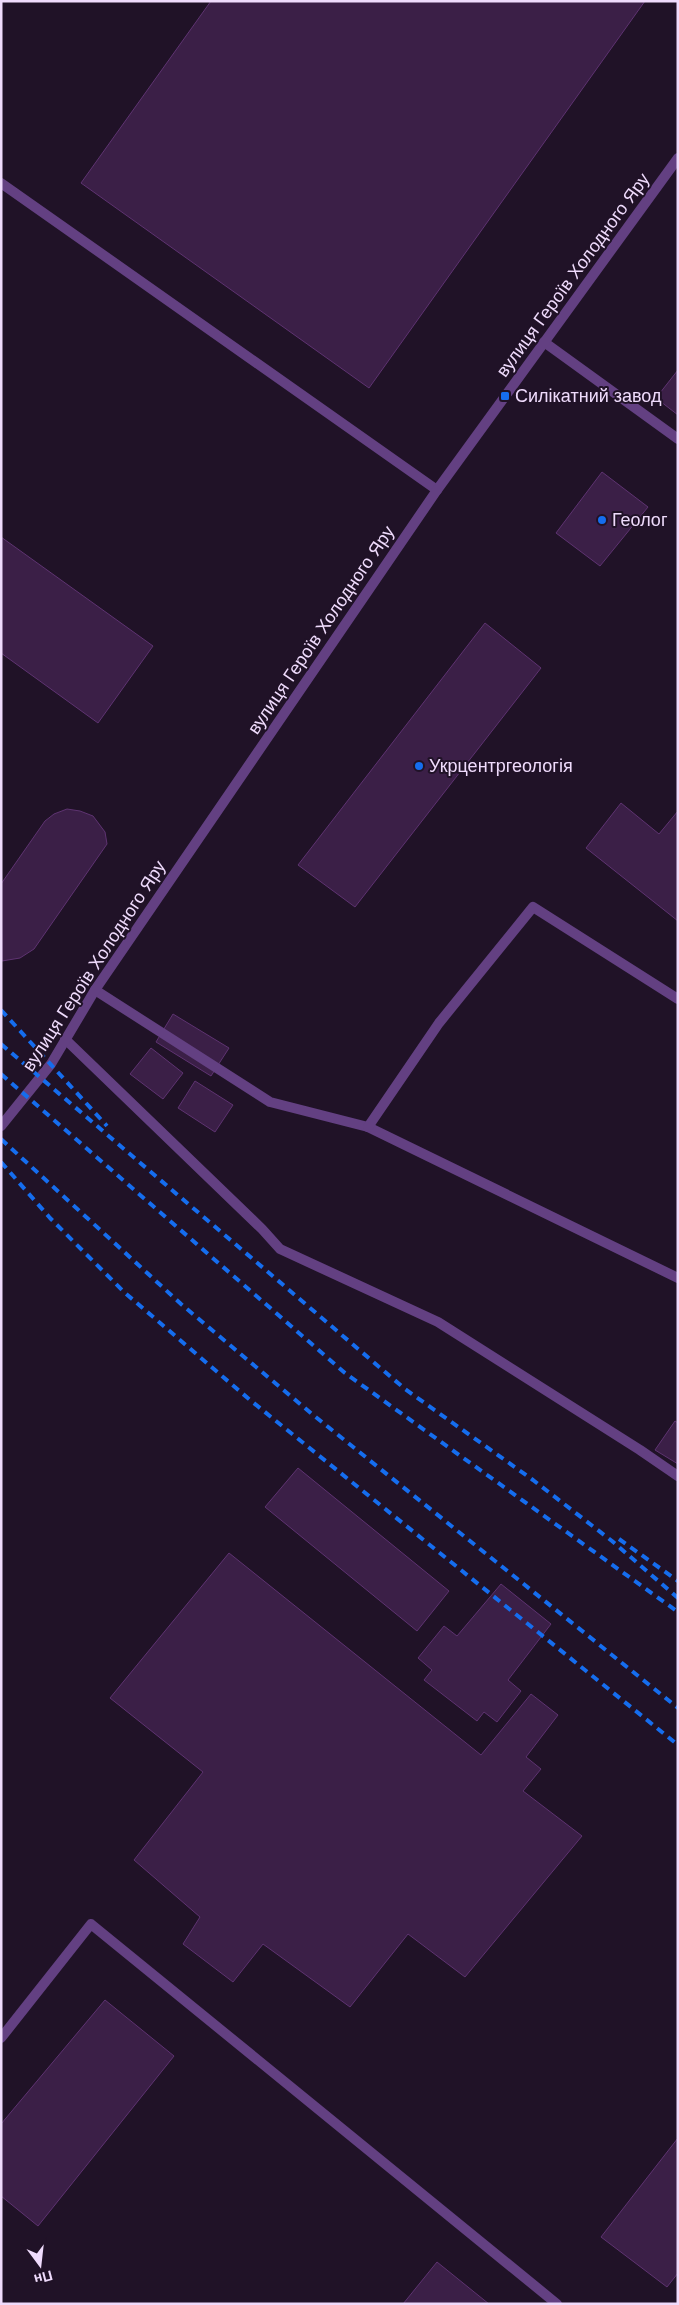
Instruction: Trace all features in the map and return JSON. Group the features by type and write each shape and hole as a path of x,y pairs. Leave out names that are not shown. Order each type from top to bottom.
{"street":[{"name":"вулиця Героїв Холодного Яру","path":"1,1126 51,1064 95,990 437,490 678,158"},
{"path":"1,183 437,490"},
{"path":"544,342 678,439"},
{"path":"368,1127 439,1023 533,907 678,999"},
{"path":"95,990 270,1102 368,1127 678,1278"},
{"path":"65,1039 262,1229 280,1249 438,1322 678,1476"},
{"path":"1,2038 91,1924 557,2304"}],"building":[{"path":"211,1 645,1 369,388 81,183"},
{"path":"678,370 678,415 656,398"},
{"name":"Геолог","path":"602,472 648,507 600,566 556,533"},
{"path":"1,537 153,646 98,723 1,653"},
{"name":"Укрцентргеологія","path":"485,623 541,668 355,907 298,865"},
{"path":"621,803 659,834 678,811 678,921 586,848"},
{"path":"67,809 93,816 105,832 107,844 34,949 20,958 2,961 1,884 45,821 54,814"},
{"path":"173,1014 229,1048 211,1076 156,1042"},
{"path":"151,1048 183,1073 163,1099 130,1074"},
{"path":"195,1081 233,1105 215,1132 178,1108"},
{"path":"675,1421 678,1423 678,1464 655,1450"},
{"path":"298,1468 449,1591 417,1631 265,1507"},
{"path":"229,1553 481,1755 531,1694 558,1715 526,1757 541,1769 523,1791 582,1836 465,1977 408,1934 350,2007 263,1944 233,1982 183,1944 200,1917 134,1860 203,1772 110,1698"},
{"path":"501,1584 551,1624 508,1680 521,1691 497,1722 484,1712 477,1721 424,1680 432,1670 418,1658 444,1626 457,1636"},
{"path":"105,2000 174,2056 38,2226 1,2196 1,2124"},
{"path":"678,2138 678,2273 667,2287 601,2237"},
{"path":"437,2262 489,2304 403,2304"}],"railway":[{"path":"1,1010 107,1126"},
{"path":"1,1044 405,1389 533,1480 612,1541 678,1598"},
{"path":"1,1074 345,1373 678,1612"},
{"path":"1,1139 181,1304 312,1414 678,1708"},
{"path":"1,1162 50,1218 124,1292 250,1400 678,1745"},
{"path":"619,1539 678,1581"}],"place":[{"name":"Силікатний завод","path":"505,396"},
{"name":"Геолог","path":"602,520"},
{"name":"Укрцентргеологія","path":"419,766"}]}
